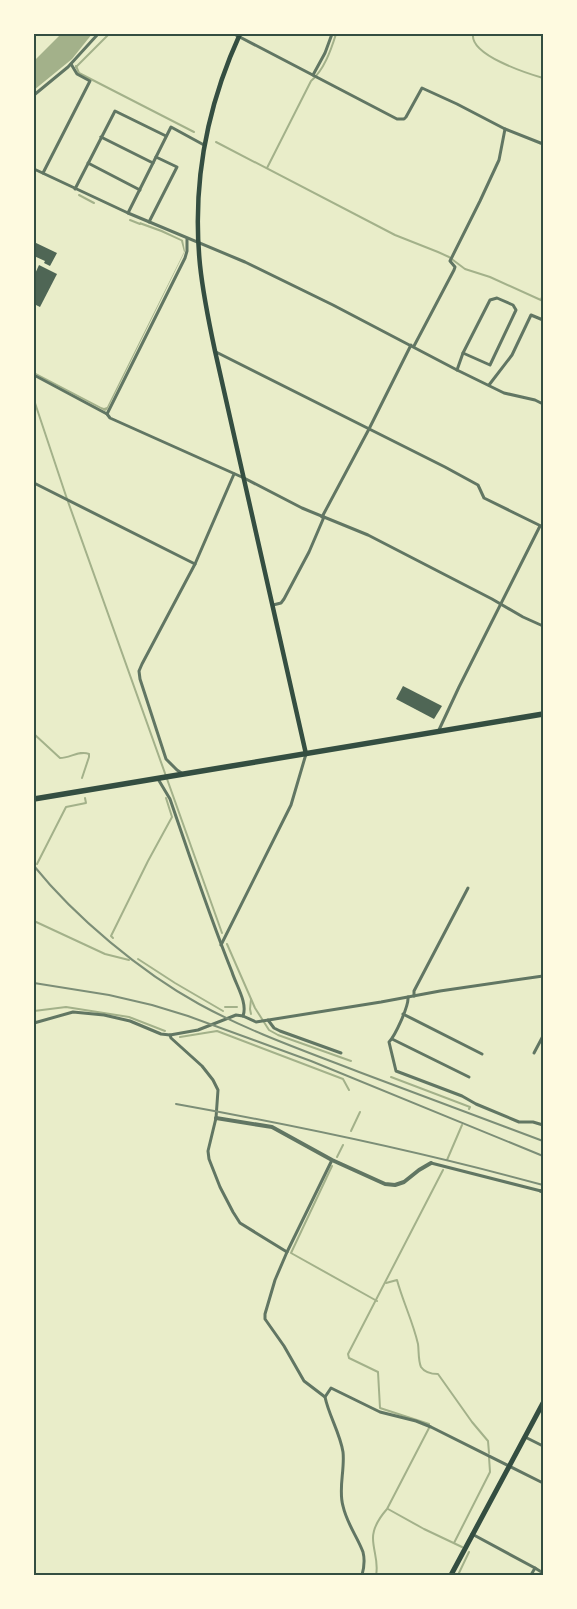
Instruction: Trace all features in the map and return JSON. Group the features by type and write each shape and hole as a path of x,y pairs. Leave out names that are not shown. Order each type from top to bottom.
{"highway":[{"path":"34,799 543,714"}],"main road":[{"path":"238,35 220,84 204,144 198,196 198,242 203,293 215,351 306,754"},
{"path":"451,1575 543,1405"}],"street":[{"path":"34,95 73,67 98,34"},
{"path":"315,76 332,34"},
{"path":"238,35 400,120 404,119 409,113 422,88 458,104 505,129 543,144"},
{"path":"43,173 90,81 77,74 73,67"},
{"path":"75,189 115,111 166,136"},
{"path":"128,213 171,127 204,144"},
{"path":"273,605 281,603 284,599 323,517 454,270 455,267 450,261 499,160 505,129"},
{"path":"101,137 153,163"},
{"path":"149,222 177,167 156,157"},
{"path":"88,163 140,190"},
{"path":"34,169 128,213 254,266 504,393 535,400 543,404"},
{"path":"107,414 185,258 187,239"},
{"path":"456,370 463,353 490,300 497,298 513,305 516,310 490,365 463,353"},
{"path":"489,385 512,355 531,315 543,320"},
{"path":"215,351 478,485 484,498 542,526 500,604 438,732"},
{"path":"34,376 107,414 110,418 244,478 277,496 323,517 368,535 543,626"},
{"path":"184,774 166,759 139,671 194,564 234,474"},
{"path":"34,484 194,564"},
{"path":"221,946 291,805 306,754"},
{"path":"159,778 170,799 221,946 242,1000 245,1012 243,1016"},
{"path":"414,996 414,991 468,888"},
{"path":"34,1023 73,1012 104,1015 130,1021 161,1034 170,1035 198,1030 236,1015 256,1022 543,976"},
{"path":"408,997 409,1000 389,1042 396,1071 462,1096 519,1122 533,1122 543,1126"},
{"path":"403,1014 482,1054"},
{"path":"268,1020 274,1028 280,1031 341,1053"},
{"path":"170,1035 202,1066 218,1090 216,1118 208,1150 209,1159 220,1187 233,1212 240,1223 287,1252"},
{"path":"534,1053 543,1036"},
{"path":"392,1039 469,1076"},
{"path":"216,1118 272,1127 332,1160 378,1182 389,1185 400,1184 431,1163 437,1163 542,1191"},
{"path":"325,1397 304,1382 284,1346 265,1319 265,1314 275,1280 287,1252 332,1160"},
{"path":"362,1575 364,1566 363,1553 347,1523 342,1504 343,1452 327,1408 325,1397 331,1388 380,1412 429,1426 543,1482"},
{"path":"525,1437 543,1446"},
{"path":"472,1534 543,1573"},
{"path":"531,1575 535,1568"}],"shaded area":[{"path":"61,34 92,34 72,59 34,90 34,61"},
{"path":"140,222 183,240 185,251 107,410 105,411 34,372 101,407 107,407 184,252 181,241 139,224"}],"building":[{"path":"34,242 57,253 50,266 44,263 45,261 34,256"},
{"path":"39,265 57,274 40,307 34,304 34,276"},
{"path":"403,686 442,706 434,719 396,699"}],"waterway":[{"path":"76,67 109,34"},
{"path":"267,168 311,81 320,71 336,34"},
{"path":"473,34 474,42 489,56 524,72 543,78"},
{"path":"76,66 79,73 194,132"},
{"path":"216,142 395,235 449,257 465,269 490,277 543,301"},
{"path":"79,195 94,203"},
{"path":"130,220 140,224"},
{"path":"541,300 543,294"},
{"path":"34,400 66,496 222,933"},
{"path":"34,734 60,758 82,753 89,754 82,778"},
{"path":"37,864 66,807 86,803 85,798"},
{"path":"113,938 111,936 172,817 166,798"},
{"path":"34,921 105,954 129,960"},
{"path":"227,944 255,1008 269,1030 351,1061"},
{"path":"138,959 223,1011"},
{"path":"251,999 251,1014"},
{"path":"34,1011 66,1007 129,1017 165,1031"},
{"path":"225,1007 237,1007"},
{"path":"180,1037 217,1031 343,1079 349,1090"},
{"path":"391,1077 470,1107 469,1109"},
{"path":"351,1131 360,1112"},
{"path":"447,1160 462,1125"},
{"path":"337,1157 343,1145"},
{"path":"332,1166 291,1253 377,1301"},
{"path":"376,1575 374,1530 379,1519 387,1509 429,1428 429,1424 380,1408 378,1372 349,1358 348,1354 443,1170"},
{"path":"386,1283 397,1280 416,1336 421,1367 427,1372 438,1374 488,1441 489,1453"},
{"path":"454,1543 490,1472 489,1457"},
{"path":"388,1509 462,1547"},
{"path":"458,1575 469,1552"}],"railway":[{"path":"34,866 69,905 110,942 132,960 199,1004 278,1041 543,1141"},
{"path":"34,983 109,995 188,1016 311,1061 543,1156"},
{"path":"176,1104 360,1140 543,1185"}]}
